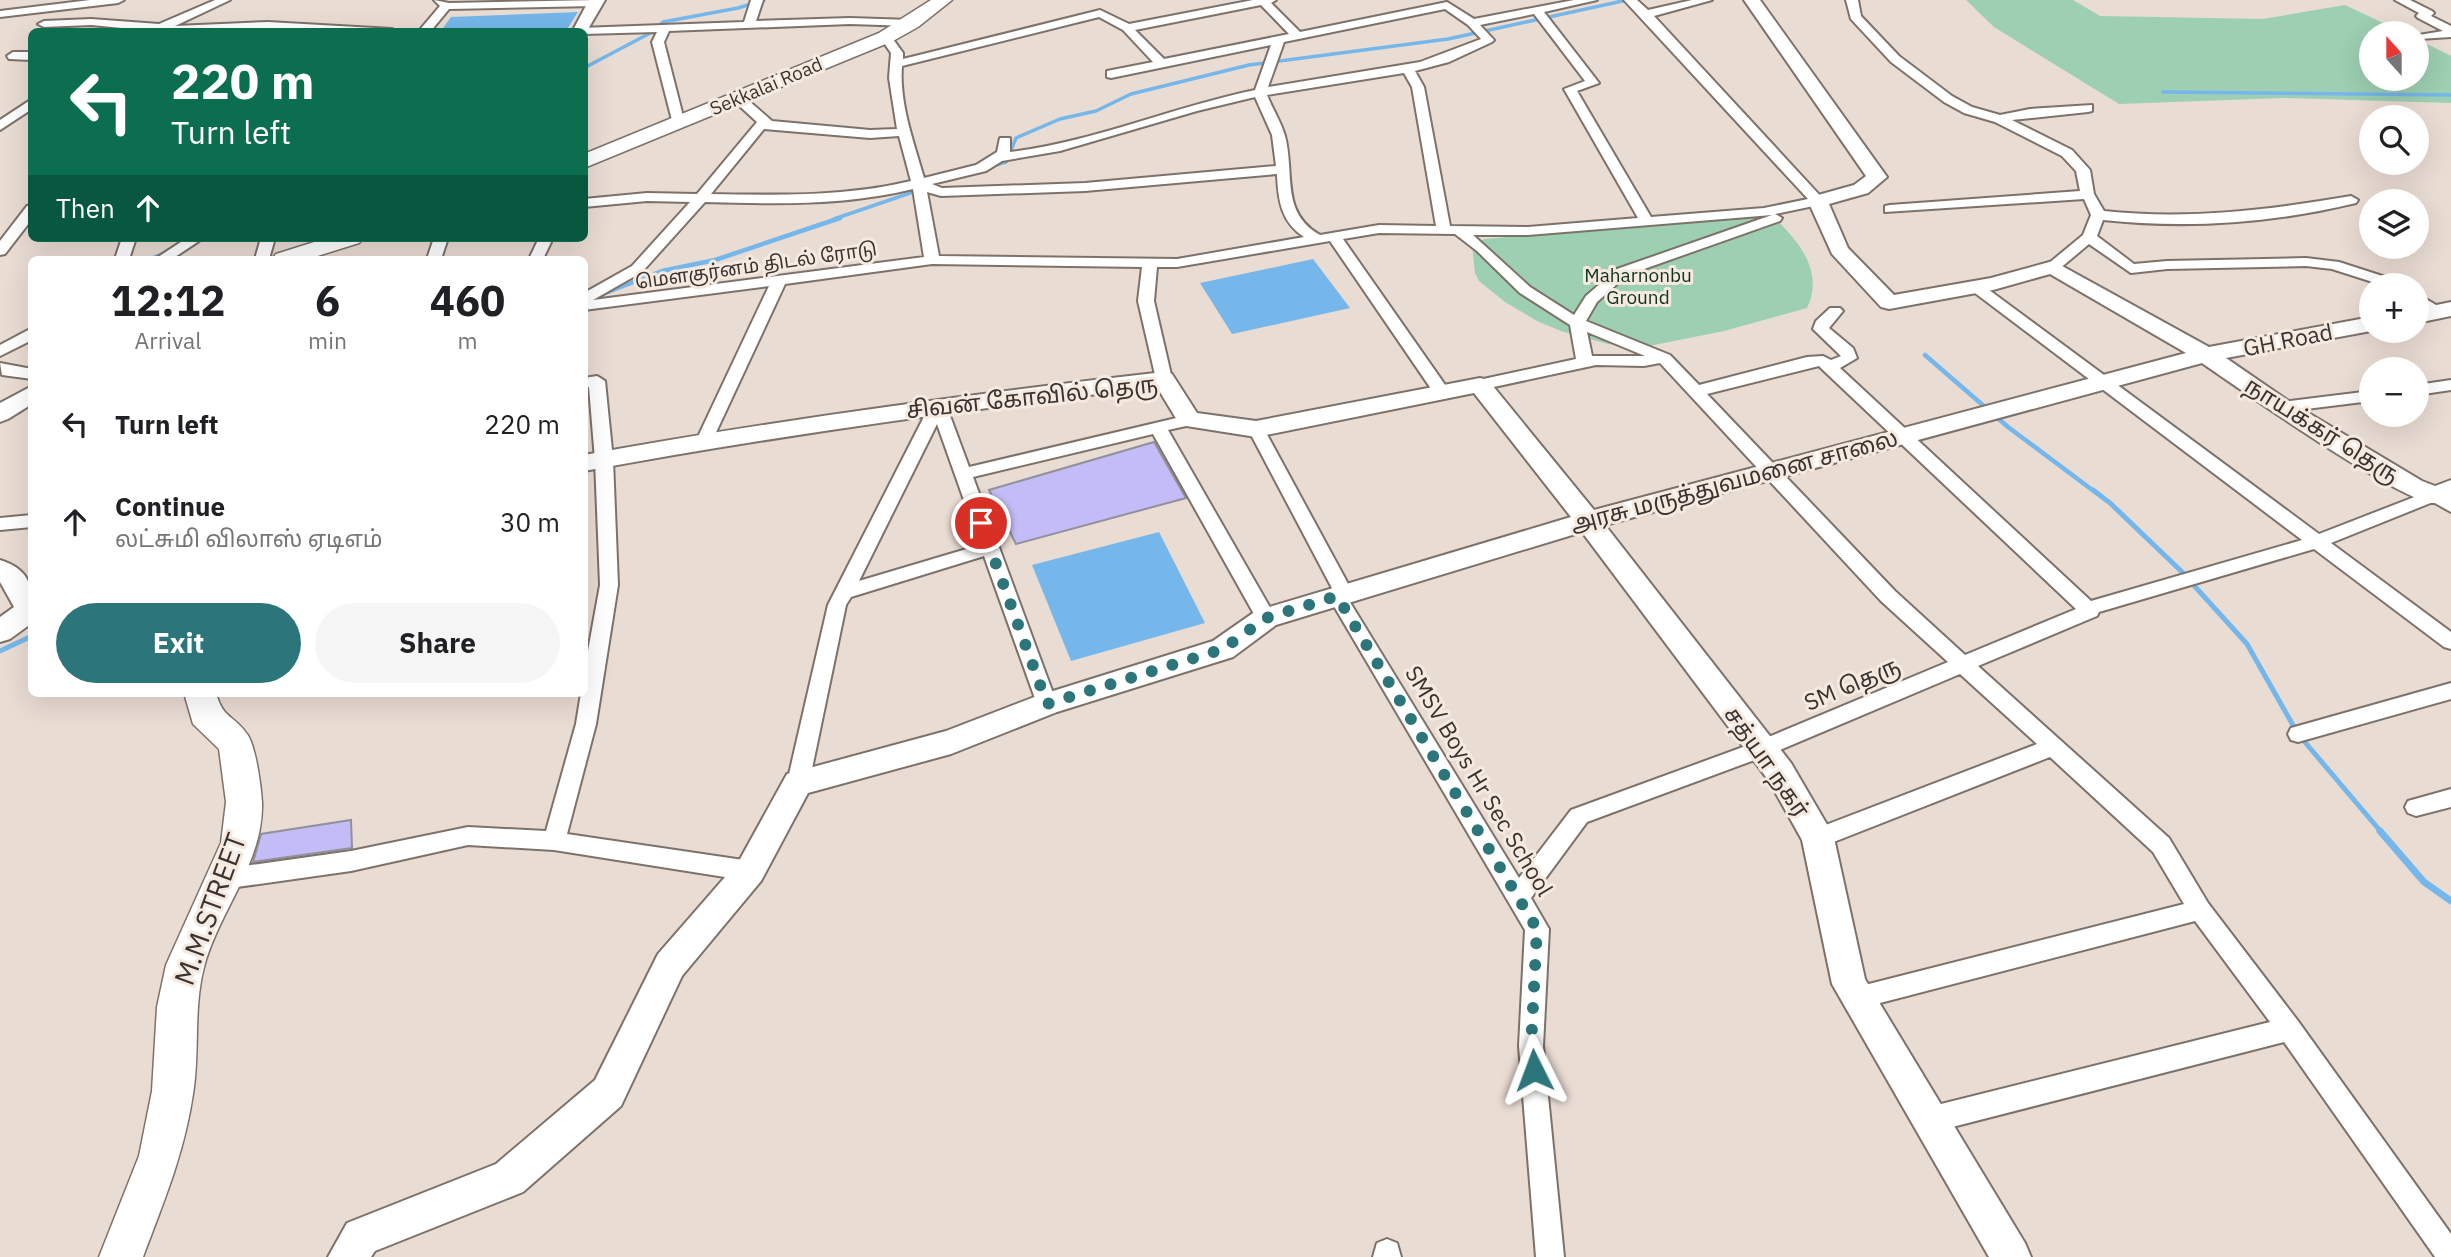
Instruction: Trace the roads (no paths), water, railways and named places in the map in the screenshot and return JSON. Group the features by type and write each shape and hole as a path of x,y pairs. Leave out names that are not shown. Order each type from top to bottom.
{"main road":[{"name":"Sekkalai Road","path":"588,160 886,37 943,0"},
{"path":"294,256 338,242"},
{"name":"M.M.STREET","path":"121,1257 160,1156 173,1091 177,1007 185,965 239,843 244,802 235,743 205,715 201,697"}],"street":[{"path":"0,14 118,0"},
{"path":"193,0 220,2"},
{"path":"749,24 757,0"},
{"path":"1127,28 1265,0 1298,36"},
{"path":"1473,24 1591,0"},
{"path":"1630,0 1646,14 1818,201 1839,250 1889,302 1976,287 2053,267 2089,237 2098,215 2093,201 2087,195 2083,170 2067,153 2000,119 1968,110 1948,99 1895,59 1855,17 1852,0"},
{"path":"1646,14 1706,0"},
{"path":"1585,363 1577,323 1591,299 1622,272 1818,201 1861,189 1877,177 1752,0"},
{"path":"2401,0 2428,13 2422,16 2451,33"},
{"path":"426,28 443,3 596,1 582,28"},
{"path":"159,28 220,2"},
{"path":"999,157 1033,154 1217,102 1308,84 1427,66 1469,51 1488,40 1473,24 1443,2 1298,36 1111,74"},
{"path":"1537,11 1593,83 1570,89 1647,222"},
{"path":"896,64 993,42 1087,14 1100,13 1127,28 1161,63"},
{"path":"588,31 850,21 911,23"},
{"path":"44,24 91,22 148,28"},
{"path":"665,28 658,42 679,124"},
{"path":"2429,36 2451,33"},
{"path":"886,37 897,53 895,78 904,132 919,184 932,260"},
{"path":"1279,40 1272,53 1260,94 1278,135 1287,214 1299,230 1316,238"},
{"path":"13,56 28,56"},
{"path":"1408,70 1418,87 1451,230 1482,248 1525,290 1577,323 1664,358 1888,596 2161,845 2200,910 2289,1029 2451,1257"},
{"path":"737,97 765,122 870,134 904,132"},
{"path":"0,125 28,106"},
{"path":"2000,119 2029,113 2088,108"},
{"path":"13,116 28,115"},
{"path":"588,297 637,269 765,122"},
{"path":"588,203 647,197 801,200 883,192 981,168 1003,154 1005,141"},
{"path":"919,184 941,192 1085,187 1222,173 1283,170"},
{"path":"1890,208 2087,195"},
{"path":"2098,215 2129,220 2239,218 2351,200"},
{"name":"மௌகுர்னம் திடல் ரோடு","path":"588,306 932,260 1150,265 1177,263 1379,229 1528,231 1764,212 1818,201"},
{"path":"0,251 28,214"},
{"path":"1333,235 1442,392"},
{"path":"2089,237 2131,269 2166,265 2306,262 2334,265 2359,273"},
{"path":"167,256 190,242"},
{"path":"1150,265 1146,301 1164,379"},
{"name":"நாயக்கர் தெரு","path":"2053,267 2206,355 2282,407 2413,487 2446,497"},
{"path":"704,441 778,282"},
{"path":"1976,287 2451,642"},
{"path":"1829,367 1849,358 1847,351 1821,329 1821,324 1835,311"},
{"name":"GH Road","path":"2206,355 2359,326"},
{"path":"0,351 28,335"},
{"name":"அரசு மருத்துவமனை சாலை","path":"798,783 951,742 1047,704 1223,649 1266,618 1340,594 1588,521 2206,355"},
{"path":"963,474 1189,420 1256,429 1585,363 1664,358"},
{"path":"1697,391 1807,362 1823,361 2090,608"},
{"path":"0,368 8,372 28,374"},
{"name":"சிவன் கோவில் தெரு","path":"594,462 704,441 938,405 1164,379 1189,420"},
{"path":"554,841 586,724 609,585 594,462 597,381 588,382"},
{"name":"சத்யா நகர்","path":"1480,385 1780,772 1818,838 1849,984 2011,1257"},
{"path":"2429,388 2451,385"},
{"path":"0,414 28,396"},
{"path":"2282,407 2359,397"},
{"path":"938,405 1047,704"},
{"path":"348,1257 361,1237 509,1178 608,1093 670,965 750,871 798,783 837,605 938,405"},
{"path":"1158,427 1266,618"},
{"name":"SMSV Boys Hr Sec School","path":"1256,429 1340,594 1537,929 1531,1046 1550,1257"},
{"name":"SM தெரு","path":"1517,897 1579,816 1761,749 2065,622 2090,611 2090,608 2316,542 2446,497"},
{"path":"0,524 28,521"},
{"path":"844,592 990,548"},
{"path":"0,570 12,577 28,605"},
{"path":"0,632 28,611"},
{"path":"2298,734 2451,691"},
{"path":"1818,838 2052,747"},
{"path":"2416,807 2451,798"},
{"path":"223,879 351,861 468,835 554,841 750,871"},
{"path":"1857,998 2200,910"},
{"path":"1929,1120 2289,1029"}],"water":[{"path":"578,12 568,28 443,28 451,17"},
{"path":"1313,259 1350,308 1232,334 1200,283"},
{"path":"1159,532 1205,623 1071,661 1032,565"}],"waterway":[{"path":"588,66 654,31 663,22 738,8 764,0"},
{"path":"992,166 1006,162 1016,138 1060,119 1096,111 1131,94 1249,65 1448,39 1627,0"},
{"path":"2163,92 2451,95"},
{"path":"834,219 919,190"},
{"path":"600,295 662,271 715,260 840,218"},
{"path":"158,256 168,252"},
{"path":"1925,355 2008,427 2095,492"},
{"path":"2093,490 2180,570 2247,644 2298,734 2382,833"},
{"path":"0,651 28,638"},
{"path":"2380,831 2424,882 2451,901"}],"park label":[{"name":"Maharnonbu Ground","path":"1638,286"}]}
